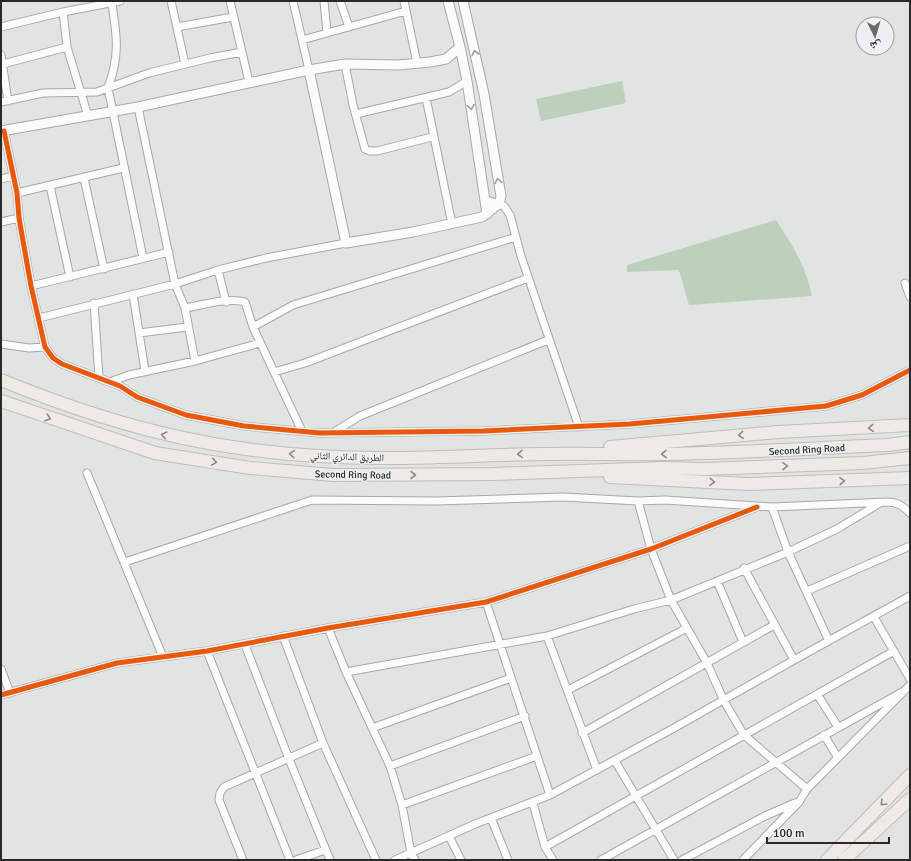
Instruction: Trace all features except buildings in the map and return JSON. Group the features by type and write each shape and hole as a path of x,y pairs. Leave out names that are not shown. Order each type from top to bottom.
{"highway":[{"name":"الطريق الدائري الثاني","path":"1,380 90,414 163,435 240,449 320,456 363,457 546,454 703,454"},
{"name":"Second Ring Road","path":"6,403 155,452 250,468 333,475 547,472 664,468 704,469 862,463 910,458"},
{"path":"546,454 779,432 910,425"},
{"name":"Second Ring Road","path":"703,454 888,445 910,442"},
{"path":"547,472 748,484 910,478"},
{"path":"827,860 910,775"},
{"path":"844,860 910,799"}],"street":[{"path":"1,27 63,12 112,4 120,1"},
{"path":"171,1 185,64"},
{"path":"230,1 249,82"},
{"path":"293,1 346,243"},
{"path":"324,1 327,33"},
{"path":"340,1 349,27"},
{"path":"404,1 418,63"},
{"path":"448,1 467,81 488,214"},
{"path":"39,318 94,303 175,284 218,270 266,258 452,224 488,214 499,204 501,196 484,94 463,1"},
{"path":"112,4 118,41 115,69 108,88 123,168 143,258"},
{"path":"302,40 406,11"},
{"path":"63,12 67,47 88,116"},
{"path":"176,27 233,17"},
{"path":"3,64 67,47"},
{"path":"460,48 446,58 418,63 345,64 249,82 138,107 2,131 17,193 19,218 31,286 45,347 53,358 62,364 120,386 137,397 197,418 244,426 333,433 579,427 826,406 862,396 910,370"},
{"path":"1,55 3,64 4,102 43,93 97,92 128,80 185,64 242,52"},
{"path":"345,64 362,143 365,148 370,151 432,137"},
{"path":"356,114 449,92 467,81"},
{"path":"426,98 432,137 452,224"},
{"path":"138,107 175,284 184,308 195,361"},
{"path":"17,193 123,168"},
{"path":"1,179 13,176"},
{"path":"84,178 104,269"},
{"path":"50,186 70,277"},
{"path":"486,200 499,204 507,209 510,215 548,340 579,427"},
{"path":"1,222 19,218"},
{"path":"253,327 293,305 516,238"},
{"path":"31,286 169,252"},
{"path":"218,270 226,302"},
{"path":"274,372 312,360 528,278"},
{"path":"905,284 910,297"},
{"path":"132,294 145,371"},
{"path":"184,308 226,302 245,302 260,343 302,431"},
{"path":"94,303 99,378"},
{"path":"139,333 188,327"},
{"path":"333,433 360,416 548,340"},
{"path":"110,382 145,371 195,361 260,343"},
{"path":"1,344 29,348 45,347"},
{"path":"87,473 163,657"},
{"path":"125,562 312,500 436,501 563,498 638,501 666,500 757,507 895,502 903,506 910,513"},
{"path":"638,501 651,549 671,600 707,663 724,701 744,735 807,790"},
{"path":"346,672 500,646 547,636 634,609 671,600 744,568 788,552 837,529 880,503"},
{"path":"1,696 117,663 245,645 283,636 486,602 651,549 757,507"},
{"path":"772,507 788,552 829,641"},
{"path":"807,591 910,546"},
{"path":"744,568 794,660"},
{"path":"717,581 743,642"},
{"path":"395,860 491,818 533,803 550,795 724,701 794,660 909,600"},
{"path":"486,602 525,716 539,766 550,795"},
{"path":"874,617 910,679"},
{"path":"582,733 774,625"},
{"path":"328,628 346,672 390,766 402,805 411,853 415,860"},
{"path":"568,690 687,628"},
{"path":"283,636 323,743 376,860"},
{"path":"547,636 597,770"},
{"path":"245,645 330,860"},
{"path":"207,651 290,860"},
{"path":"545,847 637,797 894,651"},
{"path":"1,669 10,693"},
{"path":"372,728 511,678"},
{"path":"743,860 799,802 807,790 910,685"},
{"path":"601,860 904,691"},
{"path":"818,694 838,727"},
{"path":"390,766 525,716"},
{"path":"824,736 838,758"},
{"path":"243,860 219,800 220,793 224,787 323,743"},
{"path":"402,805 537,756"},
{"path":"615,761 674,860"},
{"path":"682,860 766,816 799,802"},
{"path":"533,803 545,847 553,860"},
{"path":"491,818 508,860"},
{"path":"449,836 461,860"},
{"path":"296,860 326,850"}],"green space":[{"path":"622,81 626,103 541,121 536,99"},
{"path":"776,220 793,247 802,265 812,296 689,305 679,270 627,272 627,265"}],"cycle path":[{"path":"4,131 17,193 19,218 31,286 45,347 53,358 62,364 120,386 137,397 186,415 244,426 320,433 483,431 630,424 826,406 862,395 910,370"},
{"path":"1,695 117,663 207,651 328,628 486,602 651,549 757,507"}]}
